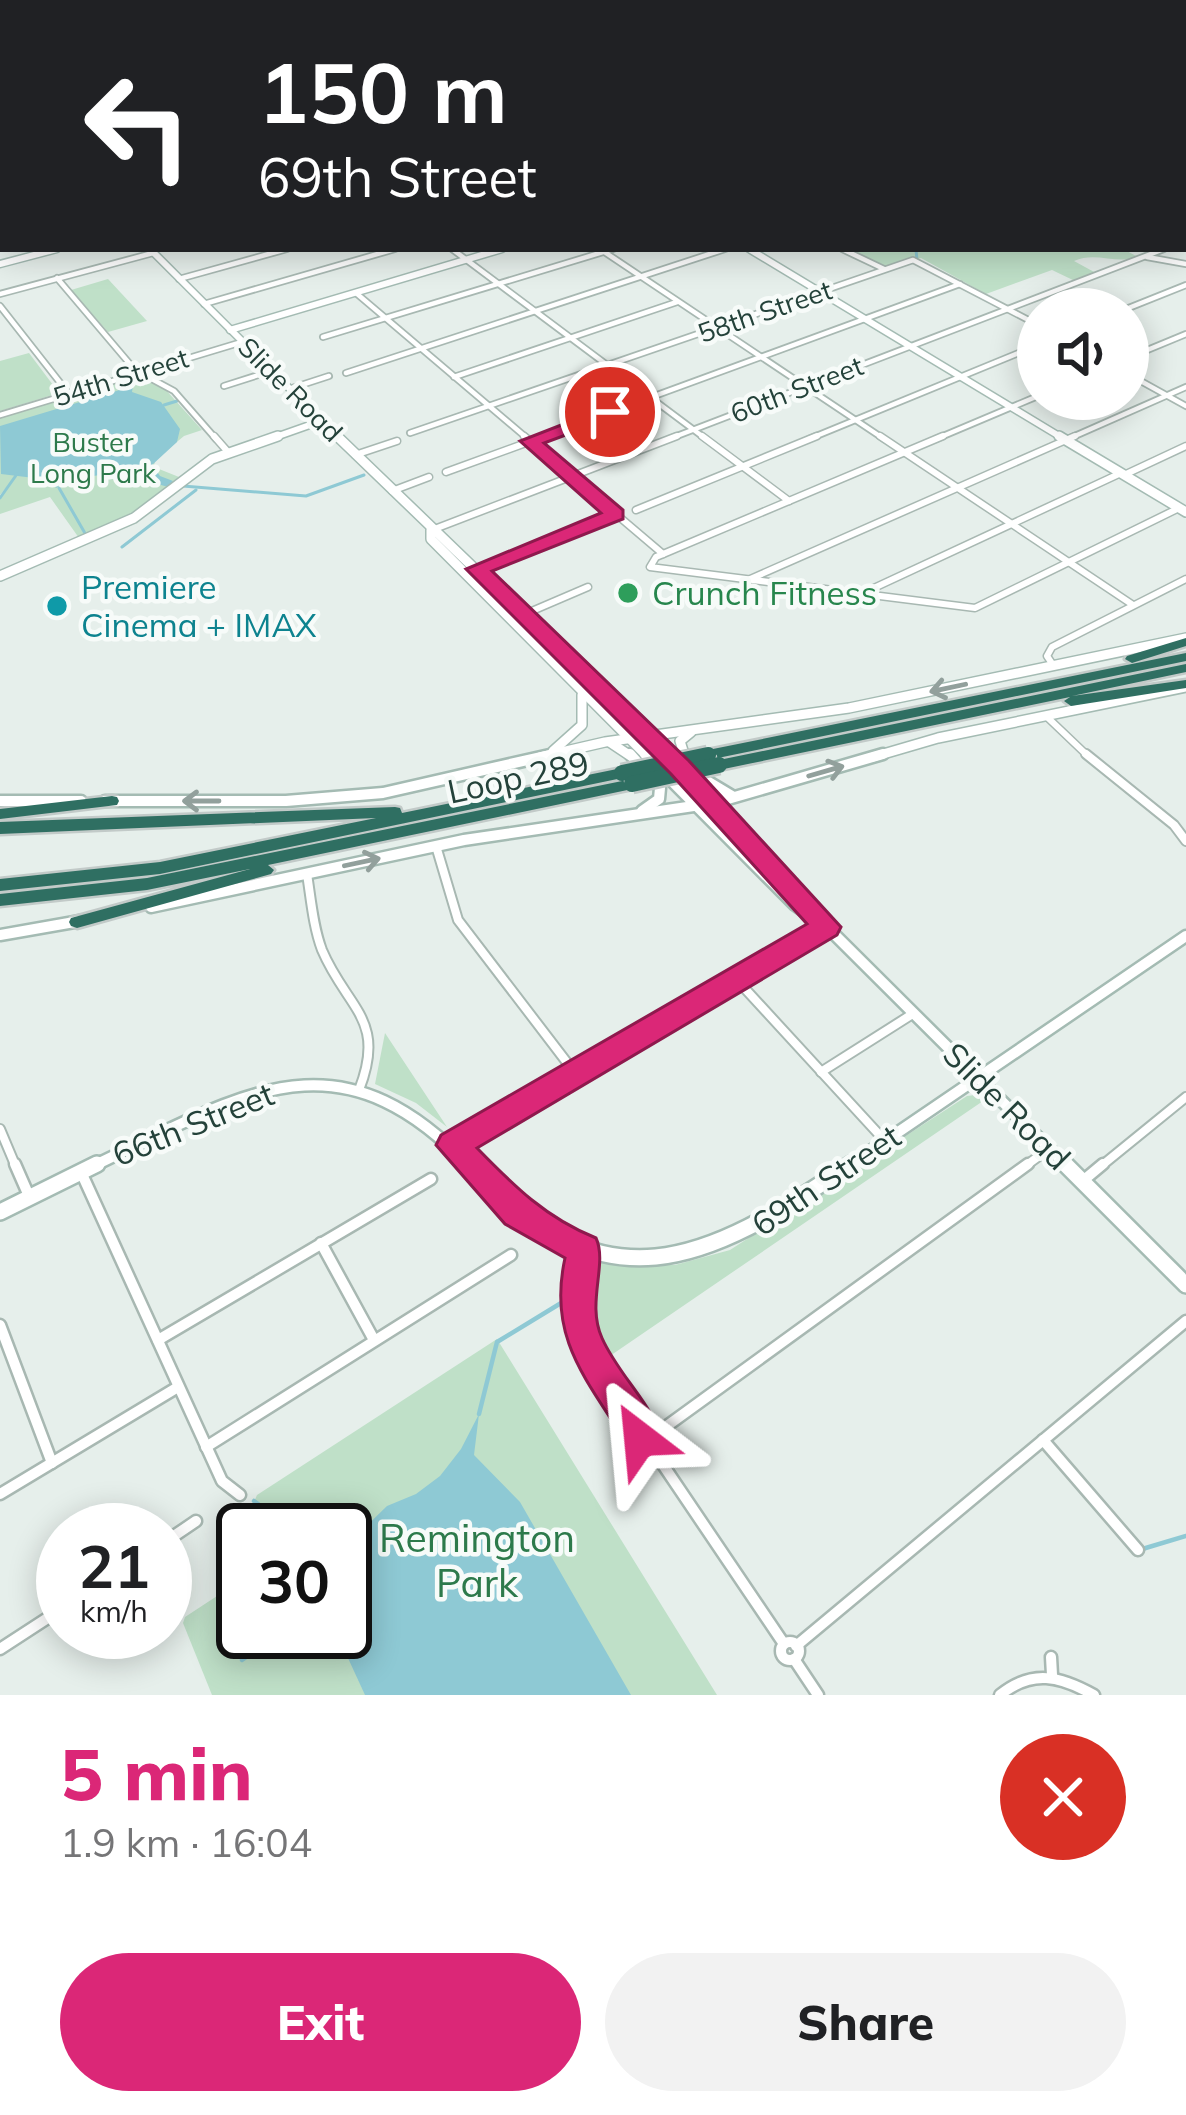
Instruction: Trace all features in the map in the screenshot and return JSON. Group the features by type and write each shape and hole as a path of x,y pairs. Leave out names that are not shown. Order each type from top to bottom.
{"highway":[{"path":"969,701 1186,640"},
{"name":"Loop 289","path":"714,760 1186,657"},
{"name":"Loop 289","path":"0,902 147,884 392,834 627,778 1186,668"},
{"path":"943,718 1186,686"},
{"name":"Loop 289","path":"0,885 160,868 529,793 627,778"},
{"path":"0,828 342,817 529,793"},
{"path":"0,814 112,801"},
{"path":"77,922 392,834"}],"main road":[{"path":"0,264 46,252"},
{"name":"Slide Road","path":"153,252 430,530 442,535 477,569 573,682 795,905 827,927"},
{"name":"54th Street","path":"230,330 492,252"},
{"path":"754,252 1184,511"},
{"path":"4,575 134,518 193,471 228,452 321,421"},
{"name":"Slide Road","path":"430,530 431,539 607,695 768,859 827,927 1186,1285"},
{"path":"0,801 357,797 646,734 849,708 1186,640"},
{"path":"537,759 569,741 582,725 585,701 573,682"},
{"path":"0,935 436,846 714,803 938,738 1186,686"},
{"path":"607,695 655,727 699,728"},
{"path":"699,728 680,741 681,753 717,789 744,795"},
{"path":"605,742 625,749 661,788 656,803 634,815"},
{"path":"744,795 738,818 768,859"},
{"name":"69th Street","path":"452,1145 517,1213 584,1250 638,1259 681,1256 718,1246 754,1228 1186,936"},
{"name":"66th Street","path":"0,1213 81,1170 262,1091 304,1085 358,1090 416,1113 452,1145"}],"street":[{"path":"0,294 148,252"},
{"path":"179,279 276,252"},
{"path":"204,304 385,252"},
{"path":"456,252 789,501"},
{"path":"323,337 597,252"},
{"path":"606,252 1133,605"},
{"path":"346,373 716,252"},
{"path":"848,252 885,270"},
{"name":"60th Street","path":"430,530 1156,252"},
{"path":"1145,256 1186,264"},
{"name":"58th Street","path":"410,433 916,260 962,283"},
{"path":"57,278 140,372 174,392 228,452"},
{"path":"446,472 962,283 1017,313"},
{"path":"1149,300 1186,285"},
{"path":"356,293 663,554"},
{"path":"454,376 679,301"},
{"path":"0,306 69,394"},
{"path":"0,329 15,325"},
{"path":"1149,349 1186,334"},
{"name":"54th Street","path":"0,415 242,342"},
{"path":"636,510 1017,353"},
{"path":"224,386 271,371"},
{"path":"289,389 329,376"},
{"path":"1149,386 1186,406"},
{"path":"746,581 1186,387"},
{"path":"1017,405 663,554 652,559 650,567 980,607 1184,511"},
{"path":"355,455 397,441"},
{"path":"860,595 1186,446"},
{"path":"392,491 429,477"},
{"path":"477,569 616,514"},
{"path":"0,560 4,575"},
{"path":"1053,665 1047,656 1052,647 1186,579"},
{"path":"517,617 588,587"},
{"path":"1046,716 1121,786 1174,825 1186,841"},
{"path":"436,846 458,920 575,1073"},
{"path":"307,874 325,957 372,1032 374,1051 358,1090"},
{"path":"452,1145 827,927"},
{"path":"736,980 885,1141"},
{"path":"821,1072 914,1013"},
{"path":"1082,1181 1186,1097"},
{"path":"0,1130 29,1197"},
{"path":"648,1439 1050,1148"},
{"path":"81,1170 222,1481 240,1495"},
{"path":"158,1340 431,1179"},
{"path":"321,1243 374,1340"},
{"path":"584,1250 575,1292 584,1342 818,1695"},
{"path":"206,1447 511,1255"},
{"path":"791,1650 1186,1321"},
{"path":"0,1325 52,1462"},
{"path":"0,1494 178,1387"},
{"path":"1043,1440 1138,1550"},
{"path":"192,1524 196,1521"},
{"path":"0,1649 36,1626"},
{"path":"1052,1657 1052,1675"},
{"path":"1000,1695 1023,1678 1052,1675 1094,1695"}],"green space":[{"path":"854,252 1129,252 1138,257 1082,258 1074,261 1096,273 1075,281 1052,270 986,294 921,258 885,266"},
{"path":"108,279 147,321 108,332 71,290"},
{"path":"29,353 59,393 0,411 0,361"},
{"name":"Buster Long Park","path":"135,376 135,382 141,376 165,389 202,430 184,436 155,460 154,467 179,477 135,514 88,534 81,528 85,536 79,538 50,497 0,514 0,499 16,476 0,495 0,417 67,397 75,402 73,395"},
{"path":"385,1033 447,1127 416,1103 375,1084"},
{"path":"975,1095 983,1101 604,1360 586,1312 585,1286 593,1262 675,1265 730,1250"},
{"name":"Remington Park","path":"497,1339 717,1695 212,1695 192,1645 192,1612 216,1597 216,1659 372,1659 372,1503 254,1503 257,1495"}],"water":[{"path":"133,386 132,392 161,402 180,429 177,442 152,465 160,476 173,481 168,487 116,472 66,481 56,488 51,480 1,474 0,426"},
{"path":"479,1414 474,1455 520,1502 631,1695 365,1695 348,1659 372,1659 372,1521 387,1506 416,1494 440,1476"}],"waterway":[{"path":"916,252 917,261"},
{"path":"164,405 177,401"},
{"path":"0,498 17,474"},
{"path":"183,486 306,496 364,475"},
{"path":"59,488 86,535"},
{"path":"122,547 196,490"},
{"path":"479,1414 497,1342 566,1300"},
{"path":"1139,1550 1186,1536"}],"place":[{"name":"Crunch Fitness","path":"628,593"},
{"name":"Premiere Cinema + IMAX","path":"57,606"}],"route":[{"path":"610,412 530,441 616,514 477,569 680,767 827,927 452,1145 517,1213 584,1250 575,1292 577,1319 592,1360 642,1434 640,1439"}]}
